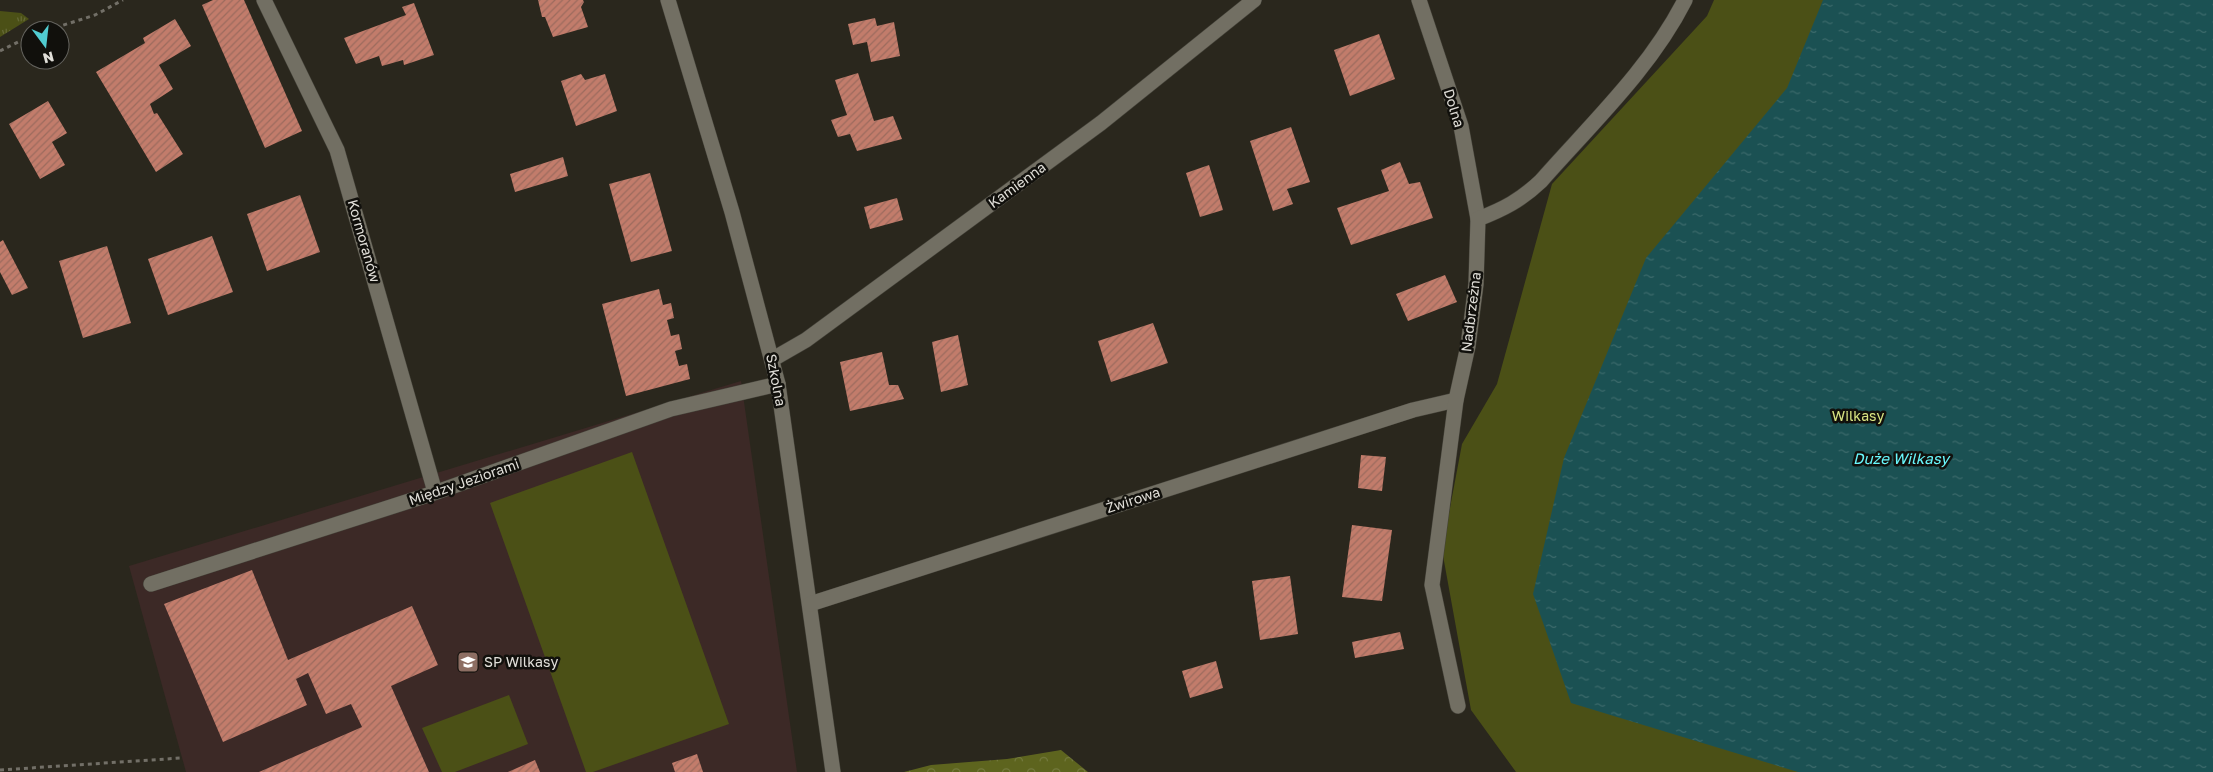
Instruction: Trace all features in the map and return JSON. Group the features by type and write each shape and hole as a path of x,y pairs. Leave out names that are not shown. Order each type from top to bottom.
{"street":[{"name":"Kormoranów","path":"264,0 337,150 436,492"},
{"name":"Szkolna","path":"668,0 732,212 773,359 833,772"},
{"name":"Kamienna","path":"773,359 806,340 1101,123 1254,0"},
{"name":"Dolna","path":"1419,0 1461,126 1478,219"},
{"path":"1478,219 1505,209 1527,194 1541,181 1647,62 1667,34 1686,0"},
{"name":"Nadbrzeżna","path":"1458,706 1432,585 1456,400 1468,346 1476,284 1478,219"},
{"name":"Między Jeziorami","path":"151,584 436,492 671,409 778,384"},
{"name":"Żwirowa","path":"810,604 1413,410 1456,400"}],"path":[{"path":"70,23 95,15 123,0"},
{"path":"0,51 20,41"},
{"path":"0,770 181,758"}],"shaded area":[{"name":"SP Wilkasy","path":"741,381 797,772 186,772 129,566"}],"green space":[{"name":"Duże Wilkasy","path":"1714,0 2213,0 2213,772 1516,772 1471,710 1442,550 1462,444 1497,384 1552,184 1707,16"},
{"path":"0,11 21,13 29,19 20,20 20,25 0,37"},
{"path":"632,452 729,724 593,772 586,772 490,503"},
{"path":"509,695 528,744 455,772 442,772 422,728"},
{"path":"1061,750 1088,772 904,772 931,765 1007,759"}],"water":[{"name":"Duże Wilkasy","path":"1823,0 2213,0 2213,772 1798,772 1571,703 1533,594 1564,458 1646,258 1787,88"}],"building":[{"path":"213,0 244,0 302,131 265,148 202,5"},
{"path":"538,0 583,0 584,2 581,7 588,27 553,37 545,17 542,17"},
{"path":"414,3 434,55 404,65 403,60 382,66 379,56 356,64 344,38 406,15 402,7"},
{"path":"875,18 877,26 894,22 900,56 871,62 867,42 853,45 848,24"},
{"path":"175,19 191,46 159,65 173,89 150,104 154,114 157,113 183,154 156,172 96,72 145,43 143,38"},
{"path":"1379,34 1395,79 1350,96 1334,50"},
{"path":"858,73 874,121 893,116 902,139 857,151 850,134 838,137 831,120 847,115 835,80"},
{"path":"581,74 585,80 605,74 617,111 576,126 561,81"},
{"path":"48,101 67,133 52,142 65,165 40,179 9,124"},
{"path":"1291,127 1310,182 1287,189 1293,204 1273,211 1250,141"},
{"path":"563,157 568,176 515,192 510,174"},
{"path":"1400,162 1409,184 1420,182 1433,218 1351,245 1337,208 1389,191 1381,170"},
{"path":"1209,165 1223,210 1200,217 1186,173"},
{"path":"650,173 672,251 631,262 609,184"},
{"path":"300,195 320,252 267,271 247,214"},
{"path":"897,198 903,220 870,229 864,207"},
{"path":"212,236 233,292 168,315 148,259"},
{"path":"3,240 28,288 12,295 0,272 0,242"},
{"path":"107,246 131,323 83,338 59,261"},
{"path":"1445,275 1457,302 1408,321 1396,294"},
{"path":"659,289 663,305 671,303 674,318 667,320 671,336 679,334 682,349 675,351 679,366 687,364 690,379 626,396 602,304"},
{"path":"1153,323 1168,363 1111,382 1098,341"},
{"path":"958,335 968,385 941,392 932,342"},
{"path":"882,352 889,385 898,385 904,399 850,411 840,362"},
{"path":"1361,455 1386,457 1382,491 1358,488"},
{"path":"1352,525 1392,530 1382,601 1342,597"},
{"path":"252,570 288,660 412,606 438,665 391,686 429,772 259,772 362,727 351,704 326,714 308,673 296,679 307,705 223,742 164,604"},
{"path":"1290,576 1298,634 1260,640 1252,581"},
{"path":"1400,632 1404,649 1355,658 1352,642"},
{"path":"1216,661 1223,688 1190,698 1182,671"},
{"path":"697,754 703,772 675,772 672,763"},
{"path":"535,760 540,772 508,772"}],"place":[{"name":"SP Wilkasy","path":"468,662"}],"park label":[{"name":"Wilkasy","path":"1858,416"}]}
